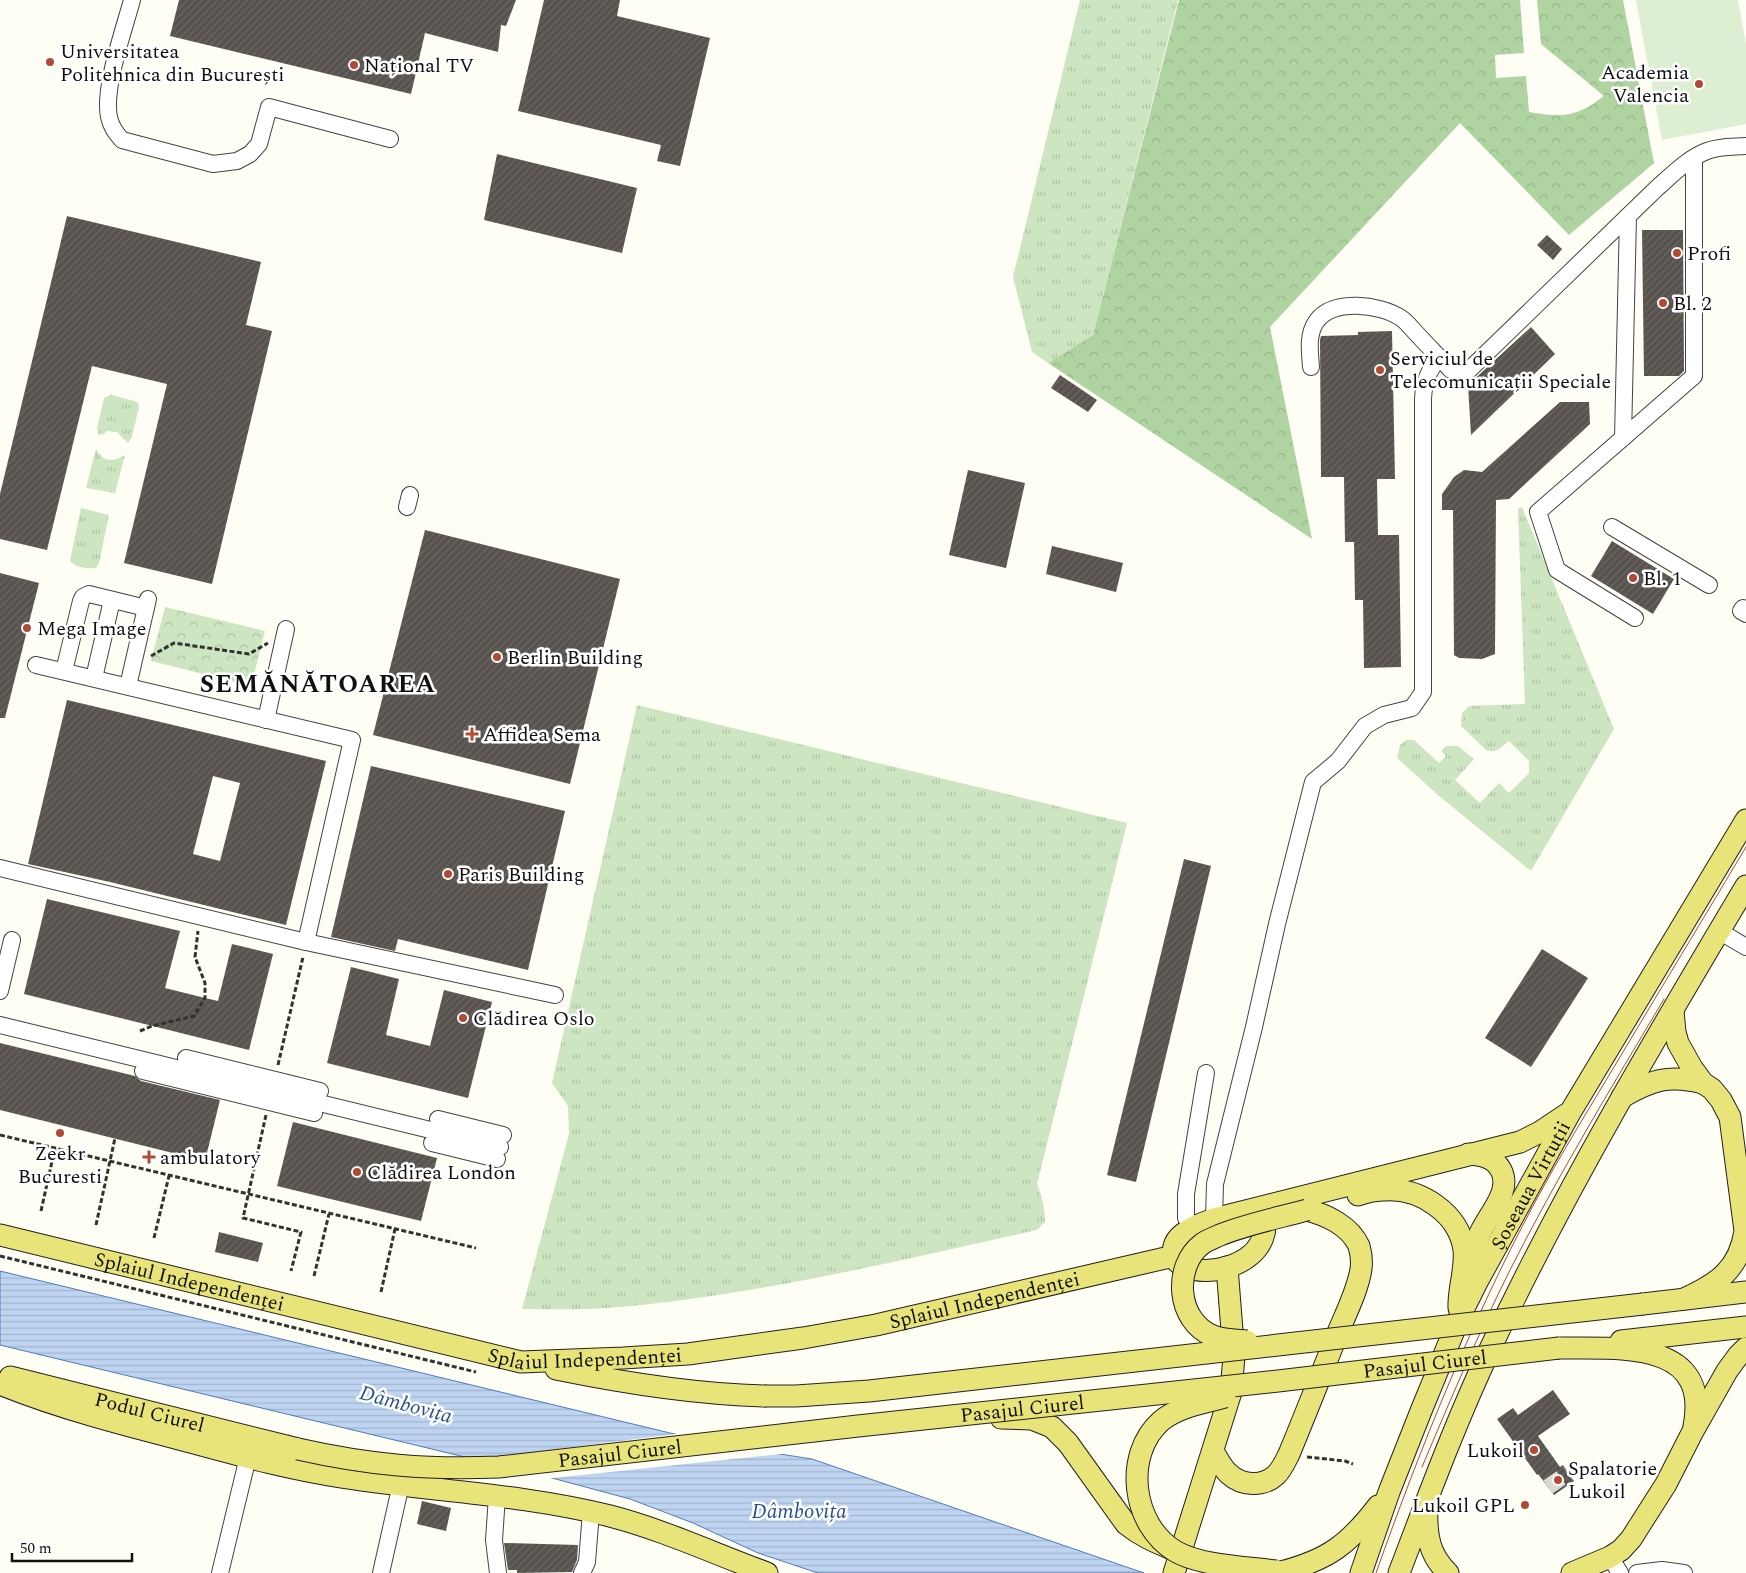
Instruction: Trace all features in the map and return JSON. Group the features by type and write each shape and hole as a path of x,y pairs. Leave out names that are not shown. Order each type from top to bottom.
{"main road":[{"name":"Șoseaua Virtuții","path":"1361,1573 1389,1492 1460,1316 1477,1282 1571,1111 1746,820"},
{"name":"Șoseaua Virtuții","path":"1398,1573 1491,1348 1554,1221 1622,1097 1746,886"},
{"path":"1672,1011 1678,1043 1703,1083"},
{"path":"1622,1097 1659,1079 1688,1079 1703,1083 1712,1089 1721,1100 1730,1117 1746,1232 1743,1244 1730,1270 1704,1290 1684,1299"},
{"path":"1262,1207 1266,1229 1260,1245 1244,1260 1227,1267 1207,1270 1195,1270 1177,1262 1174,1250 1178,1240 1192,1228 1214,1219 1525,1140 1571,1111"},
{"path":"1468,1154 1488,1157 1493,1160 1501,1170 1504,1179 1501,1194 1476,1243 1477,1282"},
{"path":"1299,1343 1228,1340 1212,1336 1201,1328 1189,1312 1184,1301 1182,1280 1188,1259 1194,1250 1205,1242 1234,1229 1360,1194 1383,1190 1406,1192 1434,1204 1448,1217 1458,1231 1464,1249 1459,1298 1460,1316"},
{"path":"1213,1451 1229,1474 1236,1479 1252,1484 1267,1482 1276,1476 1289,1454 1348,1308 1361,1269 1362,1260 1359,1247 1352,1235 1340,1224 1328,1217 1307,1210"},
{"name":"Splaiul Independenței","path":"0,1235 521,1362 688,1354 803,1338 876,1326 1174,1256"},
{"path":"1174,1573 1228,1403 1233,1380 1234,1356 1227,1267"},
{"name":"Pasajul Ciurel","path":"521,1362 615,1381 709,1394 814,1395 878,1390 1746,1292"},
{"name":"Pasajul Ciurel","path":"298,1449 390,1466 446,1469 499,1468 1278,1381 1746,1326"},
{"path":"1559,1348 1641,1351 1657,1354 1669,1360 1688,1376 1693,1388 1696,1407 1693,1431"},
{"path":"1572,1573 1615,1565 1621,1550 1631,1539 1666,1484 1727,1371 1746,1348"},
{"name":"Podul Ciurel","path":"0,1374 298,1449"},
{"path":"1172,1549 1151,1526 1138,1496 1136,1484 1137,1469 1142,1451 1151,1433 1162,1421 1180,1410 1254,1390 1278,1381"},
{"path":"0,1384 50,1404 248,1457 340,1477 497,1496 591,1512 629,1521 767,1573"},
{"path":"953,1416 969,1419 1032,1419 1052,1427 1068,1443 1126,1524 1137,1534 1194,1559 1281,1572 1309,1564 1323,1558 1346,1543 1366,1522 1389,1492"},
{"path":"1428,1497 1427,1521 1429,1541 1436,1558 1448,1573"}],"street":[{"path":"132,0 109,88 109,116 113,130 122,140 213,164 237,161 250,154 259,144 269,107 390,139"},
{"path":"1310,367 1310,334 1316,321 1328,312 1342,307 1355,306 1375,307 1402,319 1452,370 1460,373 1469,370 1657,188 1694,158 1707,151 1722,147 1746,146"},
{"path":"1635,618 1556,570 1538,512 1694,376 1694,158"},
{"path":"1623,438 1628,216"},
{"path":"1214,1219 1215,1184 1313,782 1338,761 1366,726 1384,715 1412,708 1422,692 1423,399 1424,382 1439,357"},
{"path":"1612,527 1709,585"},
{"path":"64,671 81,601 89,594 112,600 147,603 128,686"},
{"path":"94,678 112,600"},
{"path":"266,720 286,629"},
{"path":"36,665 352,740 306,942"},
{"path":"0,868 306,942 555,995"},
{"path":"1719,931 1746,947"},
{"path":"0,991 12,940"},
{"path":"0,1013 52,1026"},
{"path":"0,1025 500,1147"},
{"path":"0,1036 46,1047"},
{"path":"148,1049 320,1090"},
{"path":"143,1071 314,1113"},
{"path":"1192,1228 1186,1218 1186,1194 1206,1073"},
{"path":"438,1119 500,1147"},
{"path":"432,1143 500,1147"},
{"path":"220,1573 248,1457"},
{"path":"381,1573 401,1484"},
{"path":"497,1496 494,1540 498,1573"},
{"path":"582,1573 587,1562 591,1512"},
{"path":"1637,1573 1662,1570 1684,1573"}],"path":[{"path":"135,656 148,658 174,644 249,654 286,629"},
{"path":"140,1031 152,1026 194,1016 205,998 204,983 195,957 198,929 202,916"},
{"path":"275,1079 306,942"},
{"path":"269,1102 243,1218 300,1232 291,1271"},
{"path":"0,1135 476,1248"},
{"path":"96,1225 115,1138"},
{"path":"41,1211 55,1148"},
{"path":"154,1238 169,1176"},
{"path":"314,1276 329,1214"},
{"path":"381,1292 395,1229"},
{"path":"0,1256 476,1372"},
{"path":"1289,1454 1345,1461 1353,1464"}],"green space":[{"path":"1080,0 1178,0 1093,335 1048,363 1032,352 1013,277"},
{"path":"1179,0 1520,0 1524,53 1495,55 1496,78 1526,76 1529,112 1560,115 1577,112 1604,96 1541,44 1537,0 1623,0 1654,163 1569,235 1460,123 1270,327 1312,539 1048,363 1093,335"},
{"name":"Academia Valencia","path":"1636,0 1738,0 1746,44 1746,124 1662,140"},
{"path":"111,395 138,402 139,407 132,437 128,443 117,432 107,431 99,435 97,428 104,398"},
{"path":"96,449 102,457 109,460 125,455 115,493 86,488"},
{"path":"1522,507 1614,729 1531,871 1438,795 1397,758 1400,745 1406,740 1414,740 1439,763 1446,756 1441,751 1446,746 1458,746 1474,759 1455,780 1480,803 1499,783 1509,793 1529,773 1529,761 1509,741 1496,750 1486,750 1461,726 1462,713 1469,706 1525,704 1518,509"},
{"path":"81,508 109,515 99,563 94,568 79,566 70,561"},
{"path":"165,607 265,631 251,686 151,661"},
{"path":"637,705 1127,823 1037,1184 1043,1203 1045,1222 1037,1230 877,1265 714,1296 606,1308 522,1309 569,1134 568,1106 552,1083"}],"water":[{"name":"Dâmbovița","path":"0,1271 670,1433 741,1448 812,1459 1144,1573 818,1573 758,1553 693,1523 630,1499 552,1478 0,1345"}],"pier":[{"path":"683,1433 791,1453 544,1479 460,1458 503,1456"}],"building":[{"name":"Național TV","path":"179,0 516,0 506,26 501,25 498,52 425,33 411,94 170,36"},
{"path":"544,0 620,0 617,16 710,38 680,166 657,161 661,145 518,111"},
{"path":"497,154 637,188 622,253 484,220"},
{"path":"67,216 261,262 246,325 272,331 212,584 124,563 167,384 92,366 47,550 0,539 0,494"},
{"name":"Bl. 2","path":"1642,230 1683,230 1684,371 1679,376 1644,376"},
{"path":"1547,235 1562,249 1553,260 1537,245"},
{"path":"1531,327 1555,354 1471,435 1468,385"},
{"path":"1392,331 1395,479 1377,479 1378,535 1399,535 1401,667 1364,668 1363,600 1355,600 1354,542 1345,542 1344,477 1321,477 1320,340 1321,336 1358,335 1358,332"},
{"path":"1060,375 1097,400 1088,412 1051,388"},
{"path":"1560,402 1589,402 1590,424 1509,499 1496,500 1495,654 1482,659 1459,658 1454,655 1453,510 1442,510 1442,494 1454,477 1464,470 1482,472"},
{"path":"968,470 1025,483 1006,568 949,555"},
{"name":"Berlin Building","path":"425,530 620,579 570,784 373,735"},
{"name":"Bl. 1","path":"1612,541 1674,579 1653,614 1591,576"},
{"path":"1052,546 1123,563 1116,592 1046,574"},
{"path":"0,573 39,583 5,718 0,718"},
{"path":"67,700 326,761 286,925 28,864","holes":["213,776 240,783 220,861 193,854"]},
{"name":"Paris Building","path":"371,766 565,811 528,970 398,939 395,951 331,937"},
{"path":"1184,859 1211,866 1136,1182 1107,1175"},
{"path":"47,899 180,931 165,988 205,998 218,1001 232,944 273,954 249,1050 24,994"},
{"path":"1542,949 1588,978 1531,1067 1485,1038"},
{"name":"Clădirea Oslo","path":"351,967 399,979 386,1035 430,1046 444,990 492,1002 468,1098 327,1063"},
{"path":"0,1043 135,1076 141,1081 220,1100 205,1161 0,1110"},
{"name":"Clădirea London","path":"293,1122 437,1158 421,1221 277,1186"},
{"path":"219,1232 263,1243 258,1262 215,1252"},
{"path":"1553,1390 1570,1414 1538,1436 1560,1467 1563,1465 1574,1481 1554,1495 1537,1475 1497,1419 1513,1408 1518,1415"},
{"path":"422,1501 451,1508 446,1531 417,1524"},
{"path":"504,1543 578,1545 577,1560 572,1572 517,1573 517,1570 508,1570"}],"tunnel":[{"path":"1548,1487 1568,1473"}],"tram line":[{"path":"1376,1573 1448,1385 1511,1249 1564,1150 1746,847"},
{"path":"1422,1467 1487,1318 1528,1235 1585,1133 1664,999"}],"place":[{"name":"Universitatea Politehnica din București","path":"50,62"},
{"name":"Național TV","path":"354,65"},
{"name":"Academia Valencia","path":"1699,84"},
{"name":"Profi","path":"1677,253"},
{"name":"Bl. 2","path":"1663,303"},
{"name":"Serviciul de Telecomunicații Speciale","path":"1380,370"},
{"name":"Bl. 1","path":"1633,578"},
{"name":"Mega Image","path":"27,628"},
{"name":"Berlin Building","path":"497,657"},
{"name":"Affidea Sema","path":"472,734"},
{"name":"Paris Building","path":"448,874"},
{"name":"Clădirea Oslo","path":"463,1018"},
{"name":"Zeekr Bucuresti","path":"60,1133"},
{"name":"ambulatory","path":"149,1157"},
{"name":"Clădirea London","path":"357,1172"},
{"name":"Lukoil","path":"1534,1450"},
{"name":"Spalatorie Lukoil","path":"1558,1480"},
{"name":"Lukoil GPL","path":"1525,1505"}],"district":[{"name":"SEMĂNĂTOAREA","path":"318,683"}]}
